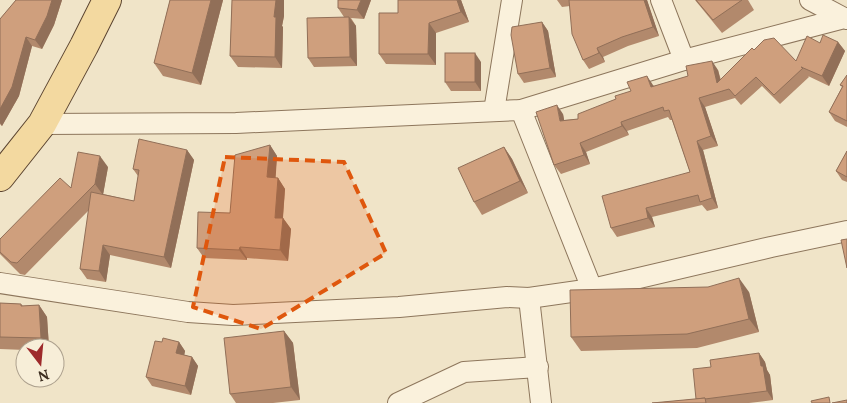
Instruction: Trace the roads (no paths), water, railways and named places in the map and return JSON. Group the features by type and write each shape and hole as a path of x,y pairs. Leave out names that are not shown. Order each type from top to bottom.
{"main road":[{"path":"0,177 42,124 107,0"}],"street":[{"path":"494,111 512,0"},
{"path":"661,0 684,60"},
{"path":"810,0 845,18"},
{"path":"42,124 236,123 521,110 684,60 845,18"},
{"path":"521,110 592,289"},
{"path":"0,283 188,312 232,316 399,307 507,297 529,298 592,289 761,249 847,231"},
{"path":"529,298 541,403"},
{"path":"398,403 464,372 538,367"}]}
